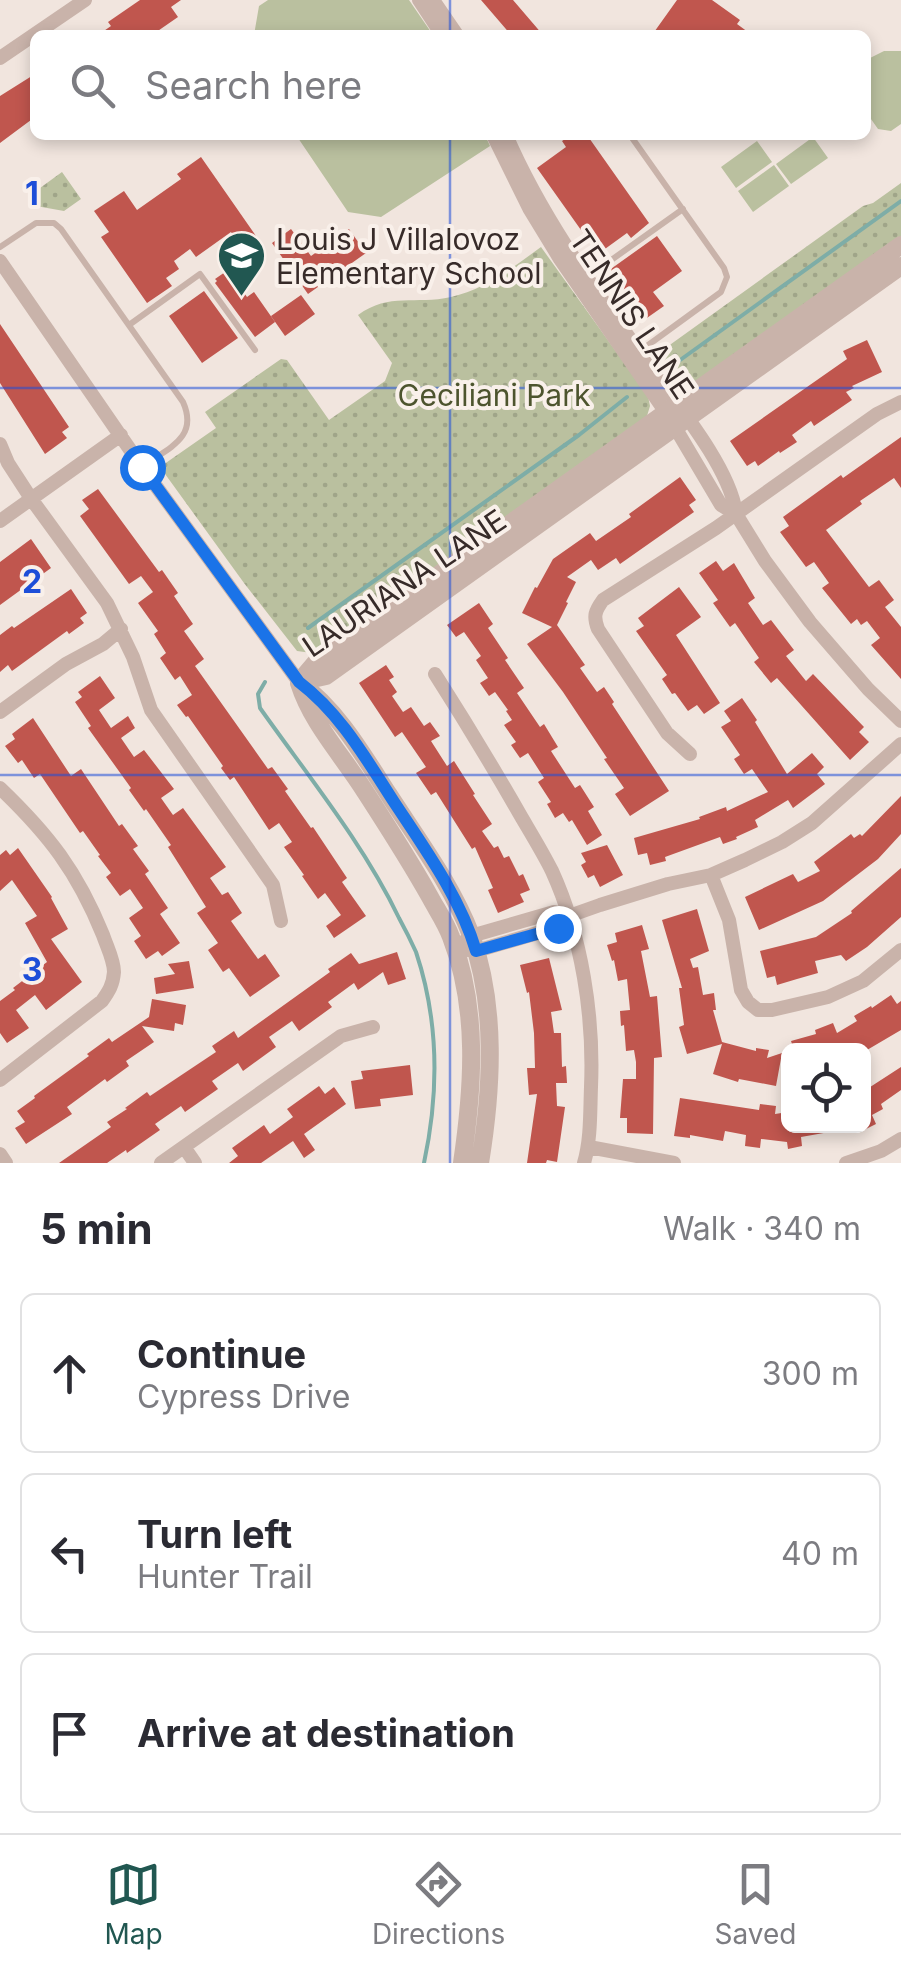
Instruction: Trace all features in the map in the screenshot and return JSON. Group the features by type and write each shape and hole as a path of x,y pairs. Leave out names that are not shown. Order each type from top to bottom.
{"street":[{"path":"419,0 439,30"},
{"path":"433,0 453,30"},
{"path":"40,30 81,1"},
{"path":"0,58 30,37"},
{"name":"TENNIS LANE","path":"495,140 529,208 677,417"},
{"name":"TENNIS LANE","path":"508,140 582,280 639,352 721,505 736,514 810,622 901,721"},
{"name":"LAURIANA LANE","path":"677,417 901,244"},
{"path":"0,261 142,467 299,682 320,698 348,732 460,910 473,943 487,1005 490,1052 480,1163"},
{"name":"LAURIANA LANE","path":"299,682 316,662 901,266"},
{"path":"690,754 668,734 598,628 596,610 602,600 736,514 877,414 901,402"},
{"path":"0,521 121,435"},
{"path":"0,444 32,500 106,603 134,658 150,710 273,885 281,921"},
{"path":"0,712 66,664 104,644 120,629"},
{"path":"435,674 551,870 569,916 588,1013 592,1063 589,1147 584,1163"},
{"path":"299,682 307,708 413,865 450,933 469,1008 472,1054 462,1163"},
{"path":"455,948 558,928 569,916 668,884 712,875 782,842 812,822 901,744"},
{"path":"0,788 65,859 90,905 114,970 112,987 102,1001 0,1080"},
{"path":"712,875 728,920 742,990 758,1010 828,997 863,981 901,950"},
{"path":"161,1163 341,1036 373,1027"},
{"path":"846,1163 864,1161 901,1140"},
{"path":"184,1146 196,1163"},
{"path":"589,1147 674,1163"},
{"path":"0,1154 6,1163"}],"lane":[{"path":"634,140 727,277 720,292 639,352"},
{"path":"582,280 683,209"},
{"path":"0,247 36,223 54,223 183,402 189,424 185,434 142,467"},
{"path":"129,326 200,274 256,350"}],"green space":[{"path":"268,0 409,0 430,30 255,30 259,6"},
{"path":"884,51 901,51 901,124 891,131 878,129 871,119 871,58"},
{"path":"299,140 487,140 490,146 381,217 348,212"},
{"path":"809,140 815,140 828,158 791,184 776,164"},
{"path":"757,141 772,162 736,188 721,167"},
{"path":"774,165 789,186 753,212 738,191"},
{"path":"62,172 81,199 64,211 36,206 29,196"},
{"path":"901,183 901,237 694,384 679,385 665,375 653,357"},
{"name":"Ceciliani Park","path":"541,247 648,396 647,416 317,651 297,651 160,467 216,428 205,412 281,359 287,360 329,420 385,381 392,363 358,315 392,301 438,299 476,289"}],"building":[{"path":"140,0 181,0 171,7 178,17 159,30 105,30 111,26 108,22"},
{"path":"481,0 513,0 539,30 507,30"},
{"path":"677,0 712,0 740,20 737,24 745,30 656,30"},
{"path":"30,77 30,121 0,143 0,96"},
{"path":"591,140 649,223 631,238 627,233 598,254 537,168 566,147 562,141"},
{"path":"201,157 256,236 241,247 231,232 196,257 190,249 174,261 179,269 166,278 172,286 147,303 101,237 109,232 94,211 124,191 137,210 181,179 177,174"},
{"path":"291,229 311,256 349,229 366,253 308,294 272,243"},
{"path":"657,236 682,271 653,292 664,306 644,320 608,271"},
{"path":"228,270 247,297 254,292 275,322 255,337 215,283"},
{"path":"204,291 238,338 202,363 169,316"},
{"path":"301,295 315,314 285,336 271,316"},
{"path":"0,324 69,427 62,432 67,438 45,454 0,383"},
{"path":"867,340 882,372 852,386 846,392 852,400 814,426 811,421 792,435 797,442 758,466 755,461 747,466 730,441 847,359 843,351"},
{"path":"901,437 901,488 894,478 826,530 869,587 879,580 894,600 885,607 901,627 901,679 871,645 880,638 867,621 861,625 857,619 851,624 822,588 829,583 814,562 806,567 780,532 789,526 783,517"},
{"path":"680,477 696,500 689,505 694,512 620,564 616,558 598,570 591,560 567,577 576,582 557,625 585,665 580,668 597,692 604,687 669,791 630,816 615,794 624,788 604,759 607,758 527,644 552,627 522,613 553,559 590,533 596,541"},
{"path":"98,489 178,593 174,596 193,624 184,631 204,659 195,666 268,769 272,767 288,789 285,791 347,878 342,882 366,916 334,938 326,926 341,915 325,893 318,899 302,876 284,847 292,842 279,823 269,830 234,777 230,780 177,705 192,695 180,676 175,680 160,658 166,653 154,634 158,631 138,603 153,592 141,576 129,584 80,516 89,509 82,500"},
{"path":"31,539 51,568 0,605 0,562"},
{"path":"716,561 723,571 734,563 755,598 748,603 763,625 771,620 794,650 786,656 806,681 813,674 864,727 859,732 869,742 850,760 777,678 771,683 754,662 759,658 735,623 730,627 713,603 718,600 699,573"},
{"path":"679,587 701,617 676,635 720,703 704,714 697,705 688,711 672,694 662,679 667,675 636,631 644,626 638,618"},
{"path":"71,589 87,613 80,618 84,623 12,671 8,665 0,672 0,635"},
{"path":"479,603 493,624 488,628 524,688 517,693 540,727 544,724 558,747 551,751 575,788 580,785 594,807 588,811 602,835 587,845 572,820 569,822 563,813 555,818 547,804 551,802 538,782 544,778 528,753 520,758 511,745 516,742 504,725 512,720 508,710 495,692 489,696 480,683 488,678 476,660 481,656 464,632 456,637 447,625"},
{"path":"386,665 397,692 392,696 403,712 411,707 424,726 430,722 440,736 431,741 447,766 454,761 492,824 482,831 504,858 509,856 519,876 523,874 530,890 520,894 524,902 498,913 488,890 493,888 475,847 472,849 436,792 431,795 416,773 426,767 402,732 395,737 359,683"},
{"path":"100,676 115,698 99,710 111,728 128,716 135,728 121,738 134,757 144,750 174,789 161,798 173,815 183,808 226,867 210,878 222,895 228,892 242,913 231,921 258,959 265,954 280,976 250,997 229,968 223,972 208,950 218,943 197,913 206,907 168,847 171,845 129,790 75,702 82,697 78,692"},
{"path":"742,698 787,774 812,753 824,767 817,774 825,784 793,808 788,800 755,820 758,827 737,839 723,844 720,837 650,865 647,853 638,855 634,838 700,819 726,807 727,811 768,792 752,769 744,774 734,759 740,755 721,727 731,721 724,711"},
{"path":"33,718 71,776 81,769 119,826 122,824 138,846 133,849 149,871 145,874 168,908 160,914 180,943 162,956 158,951 146,959 134,941 141,936 129,918 143,908 130,889 120,896 106,877 111,873 100,855 40,774 34,778 22,760 18,763 5,746 15,739 12,734"},
{"path":"901,796 901,834 878,859 823,901 759,930 745,897 793,874 798,882 820,871 814,862 851,834 854,838 862,836"},
{"path":"607,845 623,875 600,887 594,875 588,878 581,865 586,862 581,853"},
{"path":"18,848 52,897 68,929 51,939 82,982 46,1010 35,995 16,1010 29,1028 7,1043 0,1033 0,1001 47,962 25,923 37,916 12,880 0,891 0,855 6,850 10,855"},
{"path":"901,868 901,917 867,947 846,961 841,955 815,961 818,973 777,985 775,976 767,978 760,951 816,937 852,913"},
{"path":"697,909 709,951 690,959 693,968 698,967 703,995 714,993 713,1010 722,1042 756,1051 769,1050 767,1058 781,1053 776,1086 739,1079 738,1082 713,1074 722,1044 687,1054 679,1027 684,1025 682,988 662,920"},
{"path":"642,925 649,949 641,951 650,997 657,996 662,1057 654,1058 653,1134 627,1133 627,1118 620,1118 623,1079 636,1079 636,1062 634,1050 626,1051 624,1025 621,1026 620,1011 630,1010 627,979 618,981 607,945 617,942 615,933"},
{"path":"397,952 406,979 388,985 383,972 358,990 354,983 328,1002 332,1007 299,1031 292,1021 269,1037 276,1047 243,1071 238,1063 212,1081 218,1089 185,1112 181,1106 155,1124 160,1130 127,1153 126,1150 107,1163 59,1163 111,1127 107,1122 147,1092 150,1096 216,1052 212,1046 234,1031 238,1038 351,953 359,964"},
{"path":"549,958 562,1010 551,1012 554,1033 561,1033 562,1067 566,1066 567,1083 556,1083 557,1106 565,1107 557,1162 527,1163 537,1094 529,1095 527,1068 535,1068 534,1033 529,992 520,965"},
{"path":"189,961 194,988 156,994 154,978 175,974 168,964"},
{"path":"891,995 897,1004 901,1001 901,1030 871,1048 871,1043 792,1043 833,1023 837,1033 857,1021 854,1016"},
{"path":"152,999 186,1005 183,1025 175,1023 174,1031 142,1026 154,1042 126,1061 129,1066 67,1107 72,1114 26,1144 15,1128 25,1122 17,1111 109,1038 112,1042 149,1017"},
{"path":"410,1065 413,1095 380,1099 381,1106 355,1109 351,1081 363,1079 361,1071"},
{"path":"901,1067 901,1090 881,1104 883,1109 872,1115 876,1124 871,1126 871,1086"},
{"path":"319,1086 325,1094 334,1087 346,1104 304,1134 315,1150 304,1158 293,1141 261,1163 229,1163 238,1156 232,1148 264,1125 270,1134 293,1117 287,1109"},
{"path":"680,1098 759,1110 760,1104 776,1106 775,1114 781,1113 781,1133 824,1133 801,1137 802,1146 788,1149 787,1142 761,1139 760,1148 745,1146 746,1135 725,1131 723,1141 674,1136"}],"waterway":[{"path":"676,363 901,201"},
{"path":"308,628 627,397"},
{"path":"265,682 258,694 260,708 352,837 385,890 416,952 429,1004 434,1057 424,1163"}],"place":[{"name":"Louis J Villalovoz Elementary School","path":"241,298"}],"route":[{"path":"142,467 299,682 320,698 348,732 428,855 460,910 476,951 558,928"}]}
